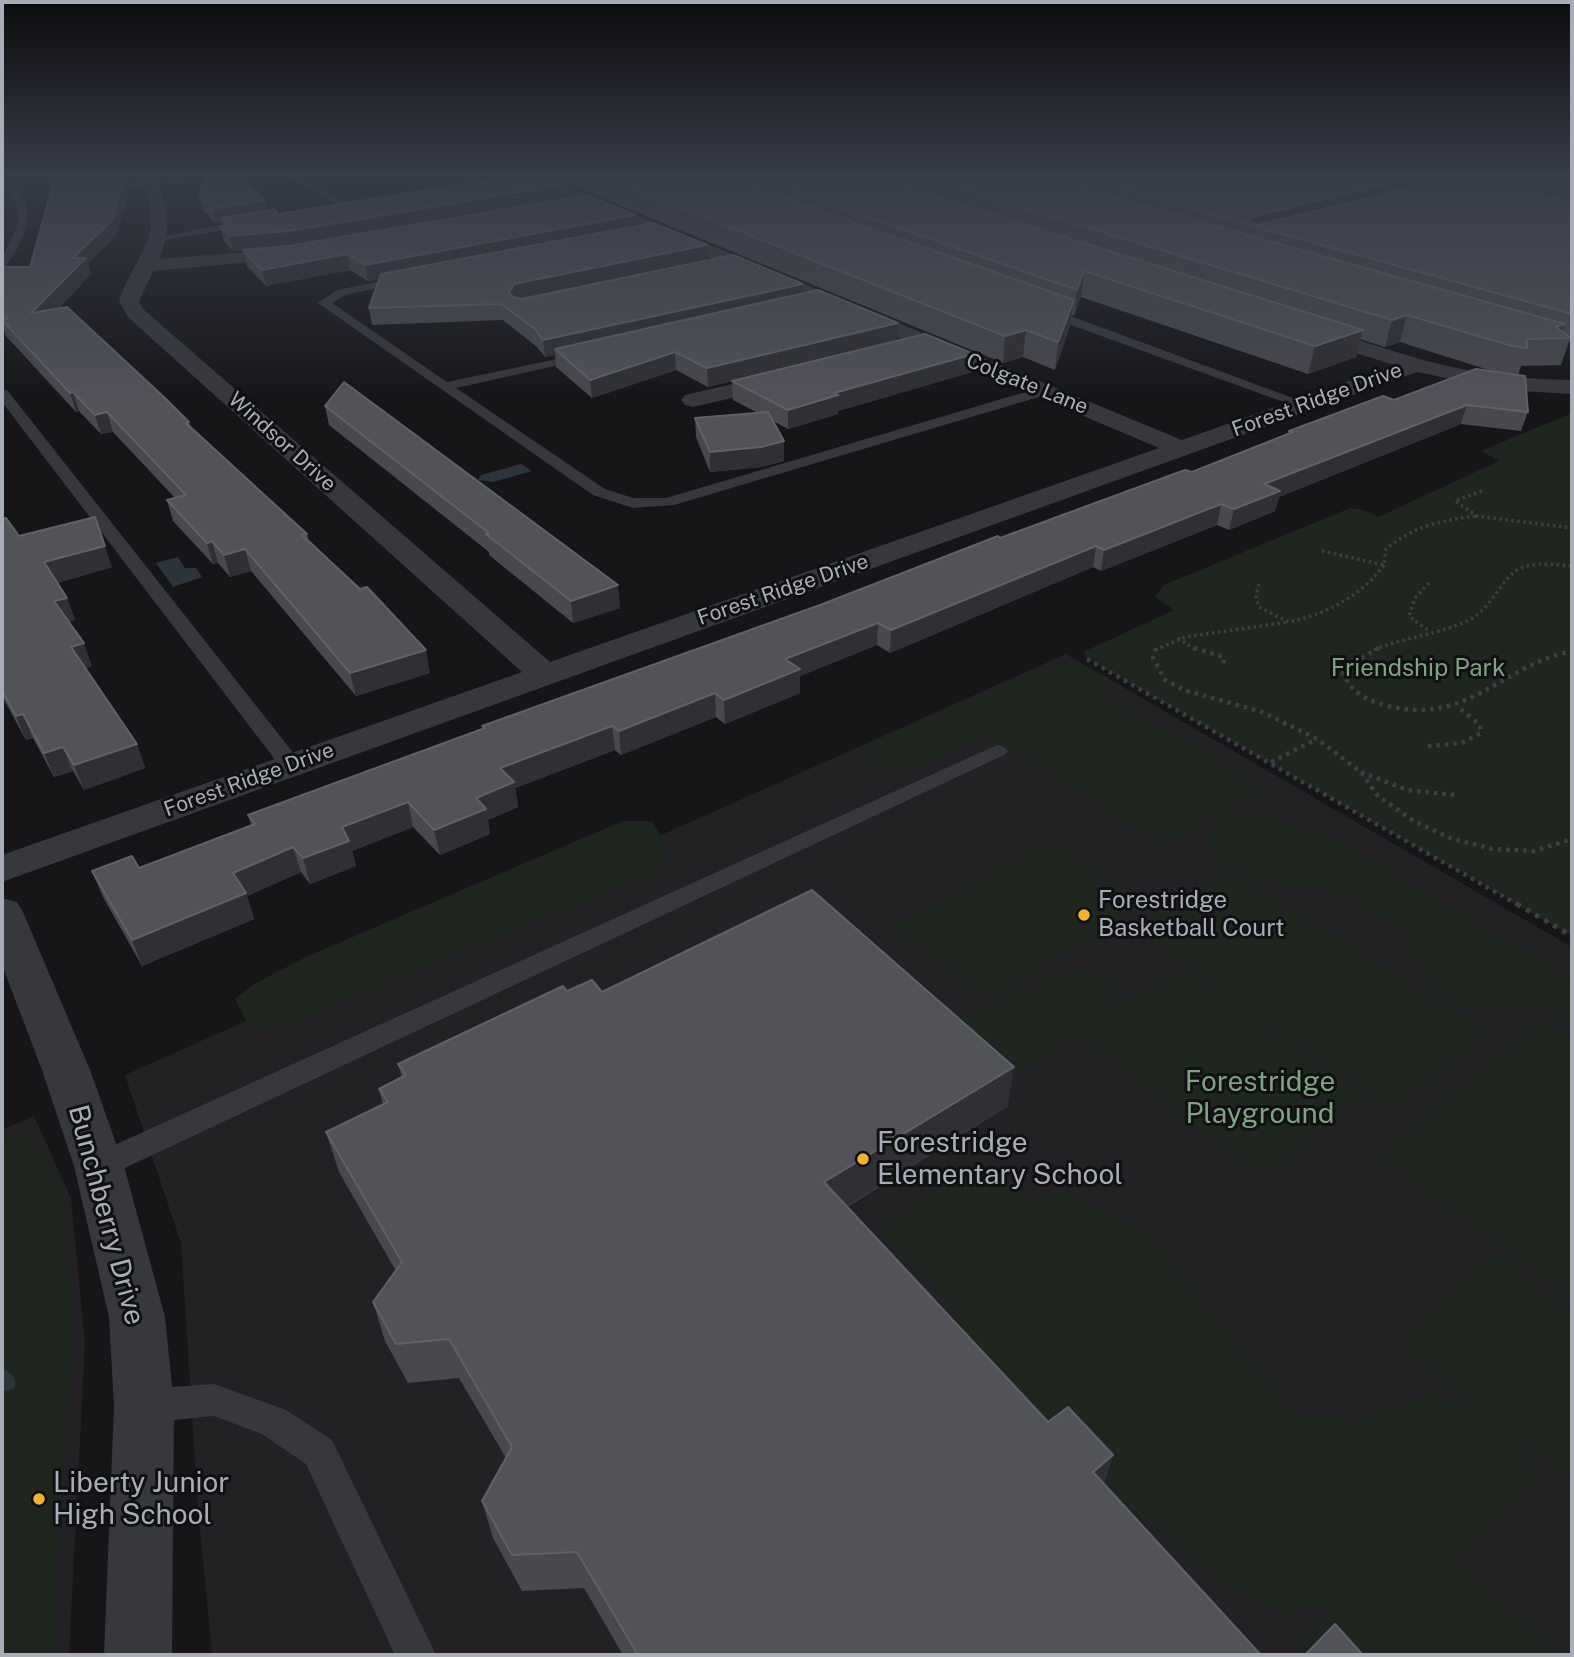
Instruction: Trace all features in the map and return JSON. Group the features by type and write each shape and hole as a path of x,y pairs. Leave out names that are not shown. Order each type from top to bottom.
{"street":[{"name":"Windsor Drive","path":"153,251 131,292 129,302 136,314 544,674"},
{"path":"147,266 305,251"},
{"name":"Colgate Lane","path":"710,251 1181,448"},
{"path":"698,270 736,262"},
{"path":"1294,328 1413,366"},
{"path":"887,352 925,342"},
{"name":"Forest Ridge Drive","path":"2,869 1413,366 1509,385 1572,387"},
{"path":"693,400 799,375"},
{"name":"Bunchberry Drive","path":"2,912 65,1070 99,1166 137,1318 144,1406 138,1655"}],"lane":[{"path":"412,278 341,292 324,303 599,492 616,500 639,505 668,502 1044,391"},
{"path":"797,306 825,299"},
{"path":"1033,306 1306,405"},
{"path":"445,387 594,353"},
{"path":"2,393 291,765"},
{"path":"99,1166 997,751"},
{"path":"144,1406 214,1400 274,1422 319,1452 416,1655"}],"path":[{"path":"1477,516 1459,506 1455,500 1482,491"},
{"path":"1455,794 1407,790 1361,772 1317,739 1262,712 1184,690 1165,680 1153,658 1156,648 1194,633 1255,629 1308,618 1353,597 1373,582 1384,565 1386,549 1410,530 1442,521 1477,516 1572,528"},
{"path":"1322,551 1384,565"},
{"path":"1572,566 1545,564 1522,568 1508,575 1482,613 1460,625 1364,655 1351,663 1343,673 1352,690 1372,702 1407,710 1457,706 1528,664 1572,651"},
{"path":"1429,583 1415,598 1409,616 1430,633"},
{"path":"1259,584 1256,596 1259,607 1289,622"},
{"path":"1178,638 1199,652 1224,657 1223,666"},
{"path":"1087,659 1572,936"},
{"path":"1428,746 1452,745 1473,740 1480,733 1480,725 1457,706"},
{"path":"1270,763 1317,739"},
{"path":"1361,772 1378,796 1415,821 1450,838 1492,849 1534,851 1572,839"}],"shaded area":[{"path":"521,464 532,471 493,482 478,480 481,475"},
{"path":"178,557 185,568 196,568 202,577 173,587 156,563"},
{"name":"Forestridge Elementary School","path":"1066,654 1572,947 1572,1655 212,1655 198,1509 181,1243 125,1075"},
{"name":"Liberty Junior High School","path":"34,1116 71,1198 85,1343 69,1655 2,1655 2,1130"}],"green space":[{"name":"Friendship Park","path":"1572,413 1572,936 1087,659 1083,652 1174,610 1155,597 1164,585 1350,508 1365,510 1378,517 1499,461 1481,451"},
{"path":"1072,662 1108,677 1106,688 1099,692 1266,788 1163,845 990,735 916,765 880,768 862,758 875,741 1029,673"},
{"path":"1263,813 1341,842 1572,980 1572,1026 1548,1011 1507,1005 1460,1004 1430,986 1397,924 1332,890 1255,881 1215,855 1207,835 1225,817"},
{"path":"623,821 652,821 669,849 655,872 274,1029 249,1026 235,999 254,984 306,957"},
{"path":"1050,840 1144,905 986,999 894,925"},
{"path":"1228,870 1487,1032 1392,1110 1133,929"},
{"name":"Forestridge Playground","path":"1180,968 1362,1095 1265,1177 1077,1034"},
{"path":"1078,970 1104,974 1119,992 1096,1017 1069,1039 1010,1076 949,1025 1031,986"},
{"path":"1541,1020 1572,1039 1572,1299 1377,1156"},
{"name":"Liberty Junior High School","path":"27,1129 60,1188 72,1323 52,1655 2,1655 2,1141"},
{"path":"986,1158 1033,1202 1057,1189 1149,1236 1293,1412 1353,1420 1433,1392 1492,1418 1398,1342 1490,1252 1572,1311 1572,1481 1497,1422 1539,1472 1481,1540 1454,1560 1559,1655 1313,1655 1302,1644 1337,1605 1282,1613 1189,1562 963,1341 957,1312 878,1229"}],"building":[{"path":"34,251 80,251 73,258 86,258 31,313 67,307 166,399 189,422 186,423 307,534 302,535 360,589 367,587 426,650 350,673 245,549 224,555 212,541 207,543 167,500 186,495 107,412 95,415 73,392 70,393 2,320 8,318 2,312 2,267 30,267"},
{"path":"244,251 439,251 365,265 347,254 262,270"},
{"path":"502,251 676,251 514,284 509,292 513,297 522,299 733,255 803,284 543,340 535,329 501,304 369,308 381,274"},
{"path":"790,251 936,251 1074,300 1058,342 1026,330 1005,336"},
{"path":"966,251 1110,251 1363,330 1315,346 1084,271 1077,290"},
{"path":"1165,251 1306,251 1565,324 1556,327 1571,338 1527,339 1527,348 1407,315 1392,320"},
{"path":"1345,251 1572,251 1572,314"},
{"path":"818,290 898,323 707,368 675,352 590,380 555,349"},
{"path":"925,334 974,354 834,393 838,395 788,410 732,381"},
{"path":"1476,369 1525,376 1528,412 1467,405 1264,484 1280,491 1234,509 1221,504 1104,550 1096,546 891,630 878,623 785,659 800,669 724,700 715,693 619,731 612,726 500,768 514,782 476,798 486,809 434,830 408,802 342,827 349,841 303,858 293,847 233,873 246,893 132,940 92,871 132,856 139,868 255,824 248,815 485,728 482,726 820,605 998,536 1000,538 1185,470 1192,472 1293,432 1289,431 1383,396 1394,400"},
{"path":"344,382 618,585 571,601 486,534 489,533 325,406"},
{"path":"768,412 784,441 761,447 710,452 695,418"},
{"path":"95,517 105,546 44,562 67,598 54,601 84,643 71,647 137,744 74,765 63,747 44,753 23,714 16,716 2,691 2,519 6,518 19,536"},
{"path":"812,890 1014,1067 824,1182 1048,1422 1068,1407 1113,1455 1093,1472 1261,1655 638,1655 577,1552 512,1555 482,1501 512,1447 449,1339 396,1344 373,1302 402,1262 326,1132 388,1102 379,1089 406,1075 398,1064 563,986 567,991 592,980 602,992"},
{"path":"1335,1624 1362,1654 1305,1655"}],"waterway":[{"path":"2,1377 7,1382"}],"place":[{"name":"Forestridge Basketball Court","path":"1084,915"},
{"name":"Forestridge Elementary School","path":"863,1159"},
{"name":"Liberty Junior High School","path":"39,1499"}]}
